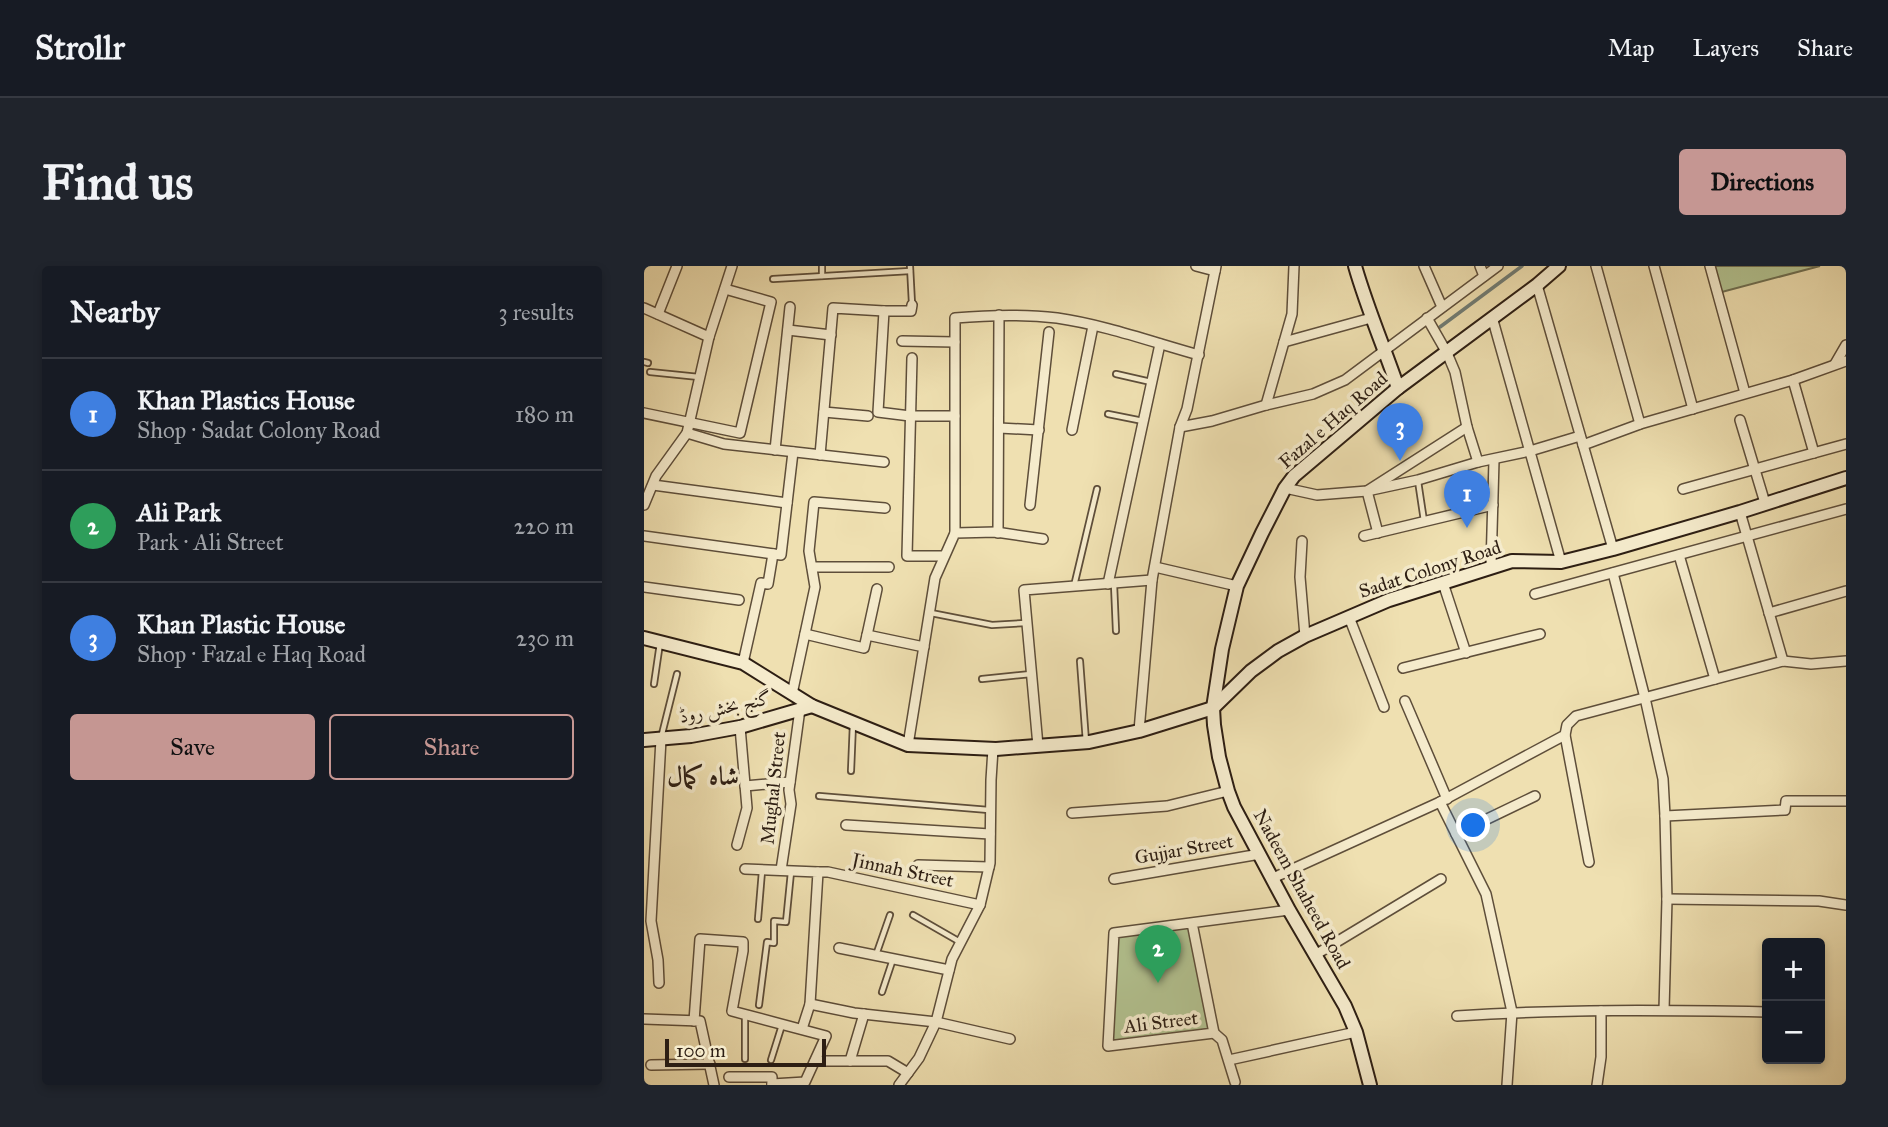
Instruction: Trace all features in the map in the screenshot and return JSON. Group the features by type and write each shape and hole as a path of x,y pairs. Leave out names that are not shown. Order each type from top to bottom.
{"street":[{"path":"657,314 677,266"},
{"path":"1139,731 1152,580 1180,427 1187,409 1199,355 1215,269 1196,266"},
{"path":"1266,405 1292,314 1294,266"},
{"path":"1355,266 1371,318 1398,388"},
{"path":"1424,266 1442,307"},
{"path":"1480,266 1484,276"},
{"path":"1180,427 1313,394 1345,380 1499,266"},
{"name":"Fazal e Haq Road","path":"1213,708 1222,649 1237,586 1285,488 1294,476 1398,388 1559,266"},
{"path":"1596,266 1640,424"},
{"path":"1654,266 1693,409"},
{"path":"1710,266 1745,393"},
{"path":"645,499 656,476 687,433 709,337 732,267"},
{"path":"1537,285 1613,549"},
{"path":"644,413 740,433 771,302 725,289"},
{"path":"820,455 833,308 911,311 912,305"},
{"path":"775,450 790,307"},
{"path":"644,308 709,337"},
{"path":"884,311 878,412 910,416 955,416"},
{"path":"998,533 999,315"},
{"path":"908,745 935,579 955,533 955,318 1028,315 1060,319 1199,355"},
{"path":"1492,317 1561,562"},
{"path":"1283,342 1371,318"},
{"path":"1427,318 1455,372 1478,462"},
{"path":"1072,430 1093,326"},
{"path":"788,331 831,335"},
{"path":"1030,505 1049,332"},
{"path":"902,341 955,342"},
{"path":"1111,584 1160,344"},
{"path":"1835,364 1846,345"},
{"path":"912,358 907,556 944,556"},
{"path":"1285,488 1317,495 1367,491 1418,480 1478,462 1582,440 1640,424 1793,380 1846,361"},
{"path":"1793,380 1814,453"},
{"path":"824,412 868,416"},
{"path":"1740,419 1765,503"},
{"path":"1367,491 1467,427"},
{"path":"999,428 1039,430"},
{"path":"687,433 724,444 884,463"},
{"path":"1683,489 1846,444"},
{"path":"644,536 781,555 793,452"},
{"path":"1491,567 1494,460"},
{"name":"Sadat Colony Road","path":"1213,708 1251,671 1278,651 1305,636 1389,600 1512,561 1561,562 1613,549 1846,478"},
{"path":"653,485 787,503"},
{"path":"1367,491 1378,533"},
{"path":"792,694 815,587 809,551 814,502 885,508"},
{"path":"1364,536 1493,505"},
{"path":"1535,594 1846,509"},
{"path":"1740,512 1783,661"},
{"path":"955,533 998,533 1043,539"},
{"path":"1302,541 1300,577 1305,636"},
{"path":"743,663 761,583 768,584 773,554"},
{"path":"1679,555 1715,679"},
{"path":"812,567 889,567"},
{"path":"1155,567 1237,586"},
{"path":"1613,573 1663,779 1667,899 1664,1010"},
{"path":"1038,746 1024,590 1152,580"},
{"path":"1443,583 1466,653"},
{"path":"644,587 739,600"},
{"path":"805,634 864,648 877,589"},
{"path":"1769,613 1846,591"},
{"path":"1349,617 1384,707"},
{"path":"1402,668 1540,634"},
{"path":"867,635 924,647"},
{"path":"644,638 743,663 792,694 806,707 853,722 908,745 993,749 1086,743 1139,731 1213,708"},
{"path":"1589,862 1565,736 1567,726 1576,716 1783,661 1811,664 1846,661"},
{"path":"1405,701 1456,834 1486,894 1512,1012 1507,1085"},
{"name":"گنج بخش روڈ","path":"644,740 691,736 740,727 806,707"},
{"name":"Mughal Street","path":"786,870 790,782 806,707"},
{"name":"Nadeem Shaheed Road","path":"1213,708 1217,748 1234,807 1289,910 1345,1006 1356,1032 1370,1085"},
{"path":"737,845 747,808 740,727"},
{"path":"1273,878 1444,800 1565,736"},
{"path":"659,983 651,921 649,873 661,738"},
{"path":"899,1085 919,1058 936,1022 952,959 980,905 989,867 993,749"},
{"path":"745,786 790,782"},
{"path":"1072,813 1167,806 1228,792"},
{"path":"1456,834 1535,796"},
{"path":"1665,816 1785,810 1786,801 1846,801"},
{"path":"846,825 990,834"},
{"name":"Gujjar Street","path":"1114,879 1260,854"},
{"path":"918,865 989,867"},
{"name":"Jinnah Street","path":"745,869 828,872 980,905"},
{"path":"802,1030 810,1003 818,872"},
{"path":"1315,955 1441,879"},
{"path":"1667,899 1819,901 1846,905"},
{"name":"Ali Street","path":"1192,923 1214,1033 1108,1045 1114,933 1289,910"},
{"path":"694,1021 699,940 743,942 732,1011 827,1036 804,1084 772,1084 772,1077 729,1077"},
{"path":"839,948 950,970"},
{"path":"810,1003 864,1014 936,1022 1010,1039"},
{"path":"1597,1085 1601,1057 1601,1011"},
{"path":"1457,1016 1512,1012 1762,1012"},
{"path":"850,1061 864,1014"},
{"path":"644,1019 700,1021 714,1085"},
{"path":"1229,1060 1356,1032"},
{"path":"1214,1033 1222,1040 1235,1082"},
{"path":"814,1061 888,1061 908,1073"},
{"path":"651,1065 710,1064"}],"lane":[{"path":"822,266 822,276"},
{"path":"774,279 910,269 912,305"},
{"path":"650,372 700,377"},
{"path":"1116,374 1152,383"},
{"path":"1108,414 1143,421"},
{"path":"1418,480 1424,522"},
{"path":"1074,587 1097,489"},
{"path":"1111,584 1116,631"},
{"path":"929,612 992,625 1027,623"},
{"path":"654,684 660,642"},
{"path":"1080,661 1086,743"},
{"path":"661,738 677,674"},
{"path":"982,679 1031,674"},
{"path":"851,771 853,722"},
{"path":"818,796 990,810"},
{"path":"758,919 762,870"},
{"path":"759,1005 767,942 774,943 774,921 786,922 786,870"},
{"path":"876,956 890,915"},
{"path":"914,915 961,942"},
{"path":"882,992 893,959"},
{"path":"745,1015 745,1059"},
{"path":"771,1060 782,1024"}],"green space":[{"path":"1712,266 1820,266 1718,293"},
{"path":"1192,923 1214,1033 1108,1046 1114,933"}],"waterway":[{"path":"1440,327 1522,266"}],"place":[{"name":"Khan Plastic House","path":"1400,461"},
{"name":"Khan Plastics House","path":"1467,528"},
{"name":"Ali Park","path":"1158,983"}],"district":[{"name":"شاہ کمال","path":"703,776"}]}
